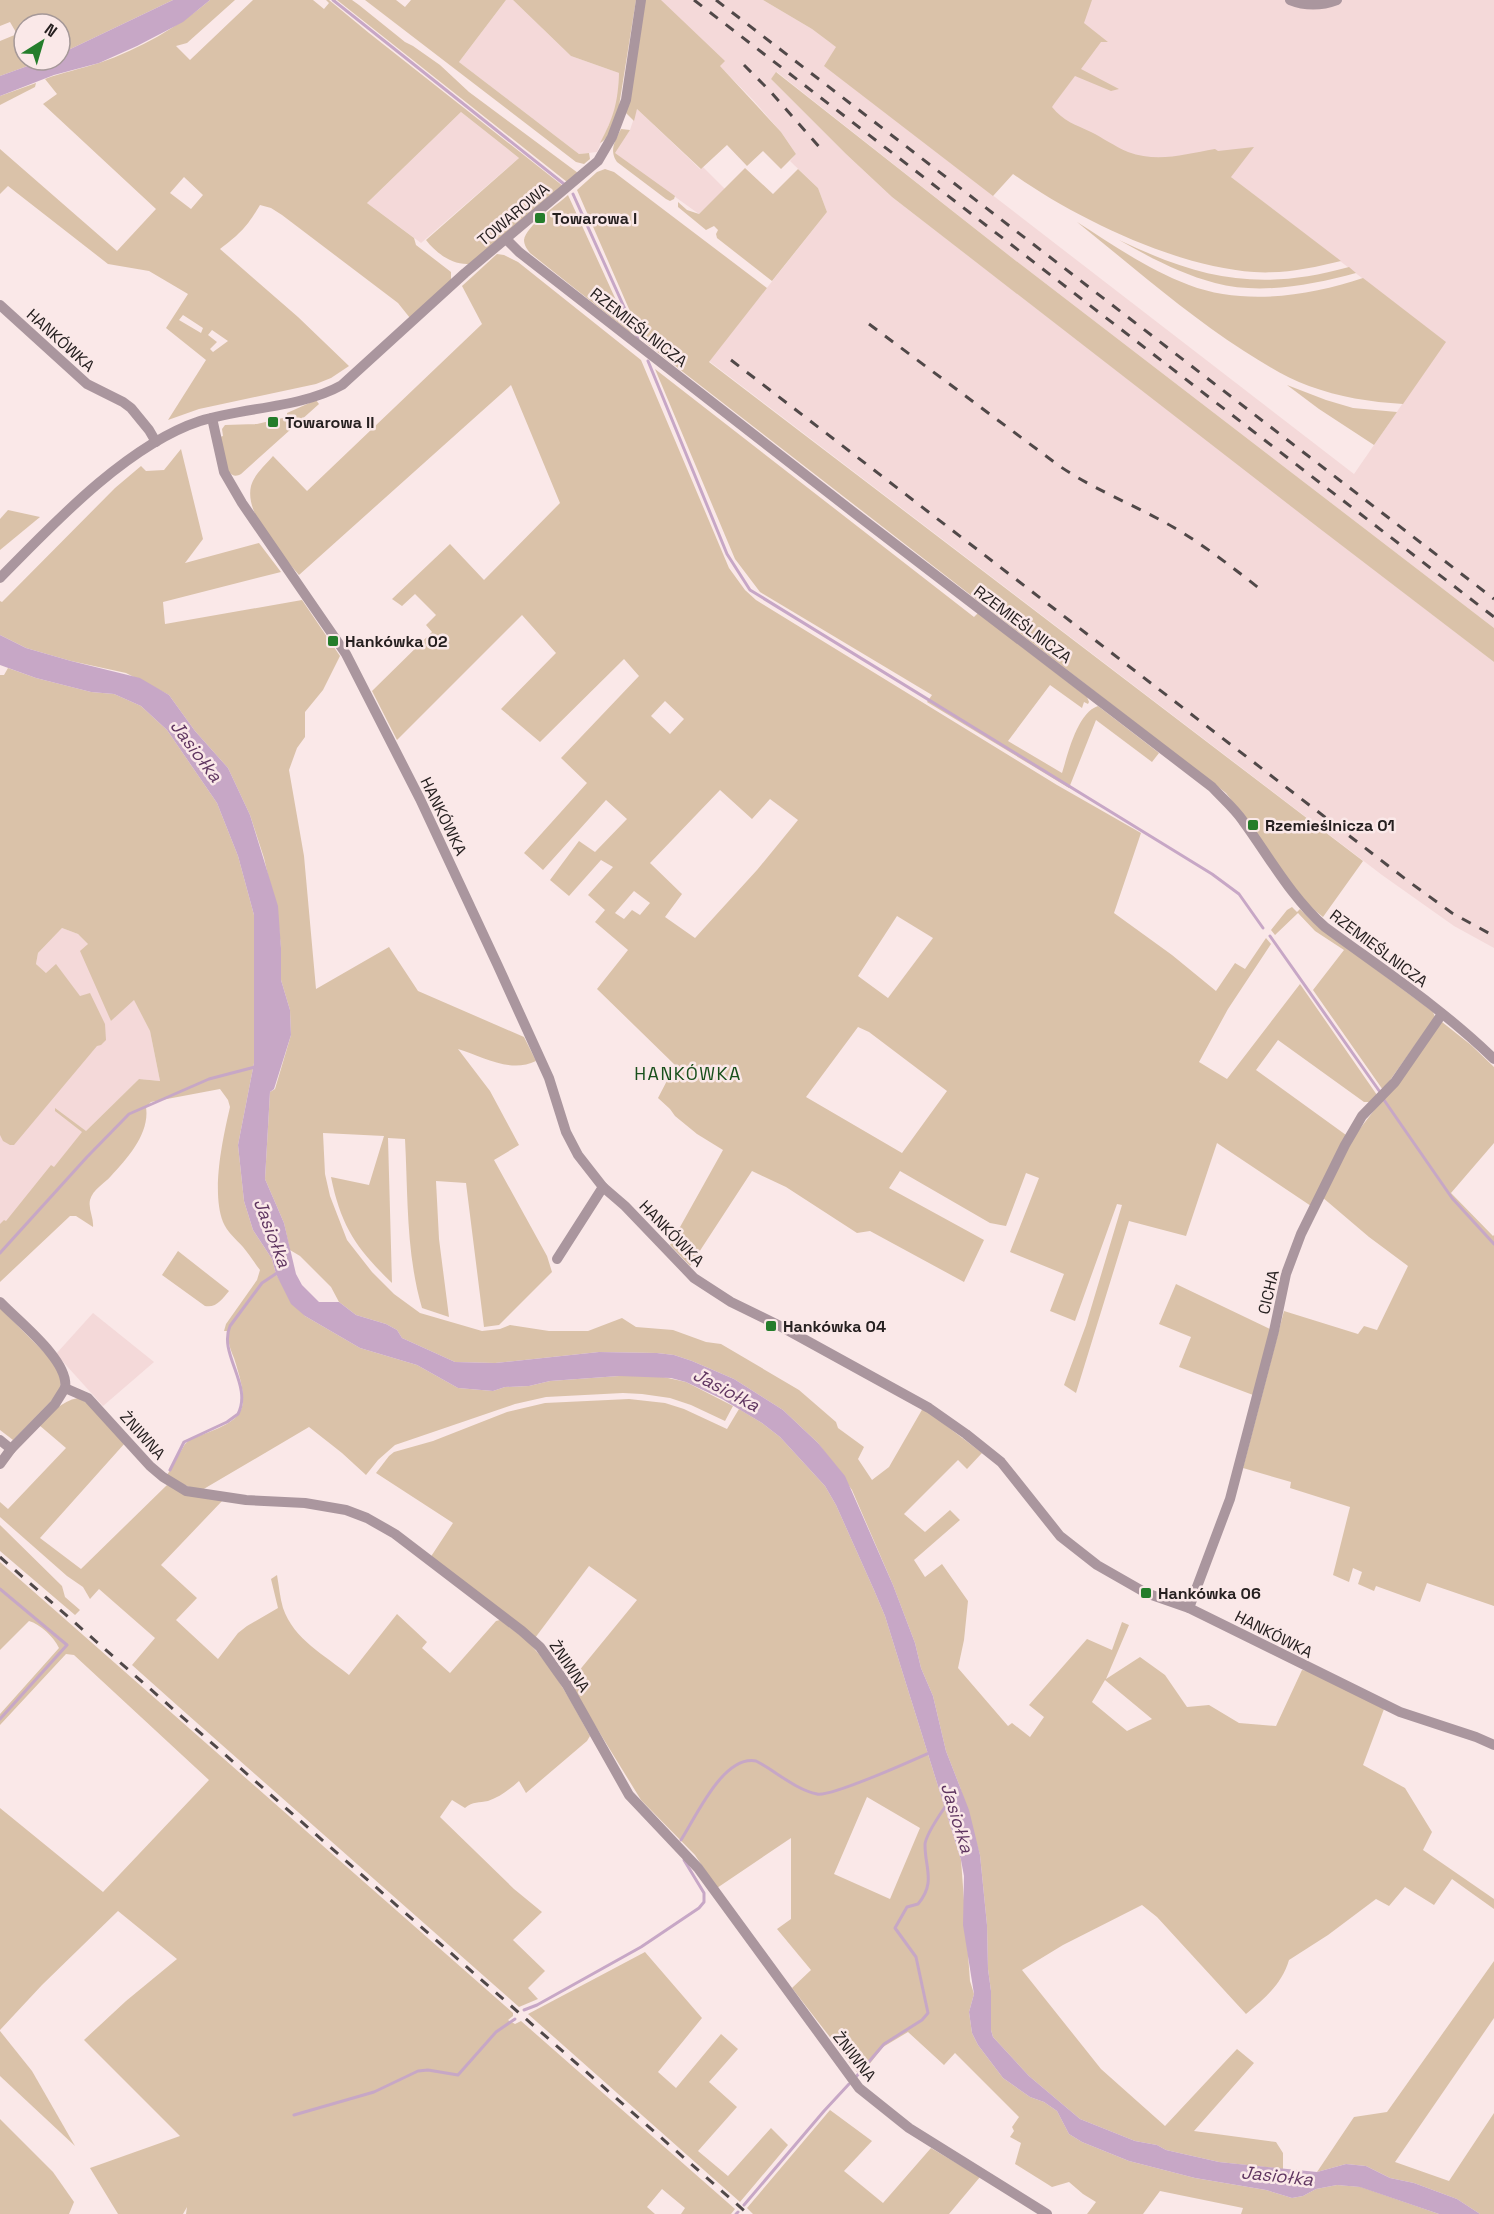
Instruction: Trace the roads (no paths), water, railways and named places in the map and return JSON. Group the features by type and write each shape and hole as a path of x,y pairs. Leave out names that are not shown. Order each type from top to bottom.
{"street":[{"name":"TOWAROWA","path":"0,578 38,539 110,474 156,442 188,426 212,418 316,395 350,379 463,276 590,169 610,143 626,100 641,0"},
{"path":"1290,0 1318,5 1336,0"},
{"name":"RZEMIEŚLNICZA","path":"506,239 528,260 847,508 1212,787 1242,819 1293,895 1308,912 1475,1040 1494,1059"},
{"name":"HANKÓWKA","path":"0,305 87,384 131,408 149,429 156,442"},
{"name":"HANKÓWKA","path":"212,418 224,472 242,503 346,654 420,799 498,966 549,1078 566,1132 578,1155 603,1187 625,1206 694,1278 731,1302 780,1326 929,1408 1001,1462 1060,1536 1080,1553 1146,1593 1189,1608 1400,1712 1494,1745"},
{"name":"CICHA","path":"1189,1608 1230,1499 1274,1331 1286,1274 1301,1234 1362,1116 1395,1082 1442,1014"},
{"path":"557,1258 603,1187"},
{"path":"0,1302 57,1360 65,1376 65,1388 56,1404 11,1449 0,1464"},
{"name":"ŻNIWNA","path":"65,1388 88,1398 150,1466 163,1478 186,1491 246,1500 316,1505 346,1510 367,1518 395,1534 540,1647 567,1685 629,1795 698,1868 855,2083 866,2095 909,2128 1047,2214"},
{"path":"0,1440 11,1449"}],"water":[{"path":"173,0 210,0 183,22 99,63 72,70 72,48"},
{"path":"12,72 65,72 0,96 0,76"},
{"name":"Jasiołka","path":"0,635 26,648 140,678 169,695 195,731 228,768 250,815 278,906 281,980 290,1010 291,1035 274,1089 270,1092 265,1179 284,1223 296,1274 302,1285 319,1302 339,1302 356,1315 386,1324 397,1330 402,1338 455,1362 495,1363 599,1352 674,1355 734,1379 783,1410 818,1443 845,1476 893,1585 915,1643 921,1668 933,1696 946,1751 969,1810 980,1855 987,1925 993,2037 1029,2076 1080,2119 1135,2141 1219,2162 1317,2172 1346,2164 1366,2166 1390,2178 1414,2183 1457,2199 1480,2214 1439,2214 1360,2187 1337,2185 1316,2189 1303,2196 1292,2198 1266,2190 1195,2178 1129,2161 1082,2142 1069,2134 1057,2111 1044,2102 1030,2097 1003,2078 978,2045 972,2033 969,2012 974,1994 963,1925 964,1876 961,1860 885,1616 836,1505 825,1486 780,1437 762,1423 722,1399 686,1382 671,1378 619,1376 550,1381 529,1386 505,1387 493,1391 458,1388 417,1365 360,1348 305,1316 291,1304 276,1274 272,1259 253,1230 244,1201 238,1145 254,1063 254,915 238,856 217,803 167,730 141,706 114,694 91,692 36,678 0,665"}],"waterway":[{"path":"333,0 564,184"},
{"path":"573,194 638,338"},
{"path":"648,361 727,554 750,590 1212,874 1239,894 1263,928"},
{"path":"1270,936 1380,1092"},
{"path":"0,1253 129,1114 209,1079 255,1067"},
{"path":"1384,1100 1452,1198 1494,1244"},
{"name":"Jasiołka","path":"170,1470 184,1442 227,1422 238,1414 241,1392 228,1347 230,1326 262,1283 277,1273"},
{"path":"0,1589 67,1645 0,1719"},
{"path":"681,1840 722,1777 732,1768 744,1762 756,1761 793,1784 817,1794 838,1790 929,1753"},
{"name":"Jasiołka","path":"855,2078 884,2044 922,2020 928,2013 916,1957 895,1928 907,1907 918,1904 927,1889 925,1845 934,1824 947,1804"},
{"path":"524,2010 641,1947 699,1908 704,1902 704,1893 684,1860"},
{"path":"294,2115 374,2092 418,2071 428,2070 458,2075 496,2032 515,2019"},
{"path":"744,2205 849,2084"}],"railway":[{"path":"694,0 1494,617"},
{"path":"716,0 1494,599"},
{"path":"744,65 822,150"},
{"path":"869,324 1058,465 1184,534 1218,556 1260,589"},
{"path":"731,360 1408,881 1452,913 1494,936"},
{"path":"0,1557 748,2214"}],"place":[{"name":"Towarowa I","path":"540,218"},
{"name":"Towarowa II","path":"273,422"},
{"name":"Hankówka 02","path":"333,641"},
{"name":"Rzemieślnicza 01","path":"1253,825"},
{"name":"Hankówka 04","path":"771,1326"},
{"name":"Hankówka 06","path":"1146,1593"}],"district":[{"name":"HANKÓWKA","path":"688,1074"}]}
